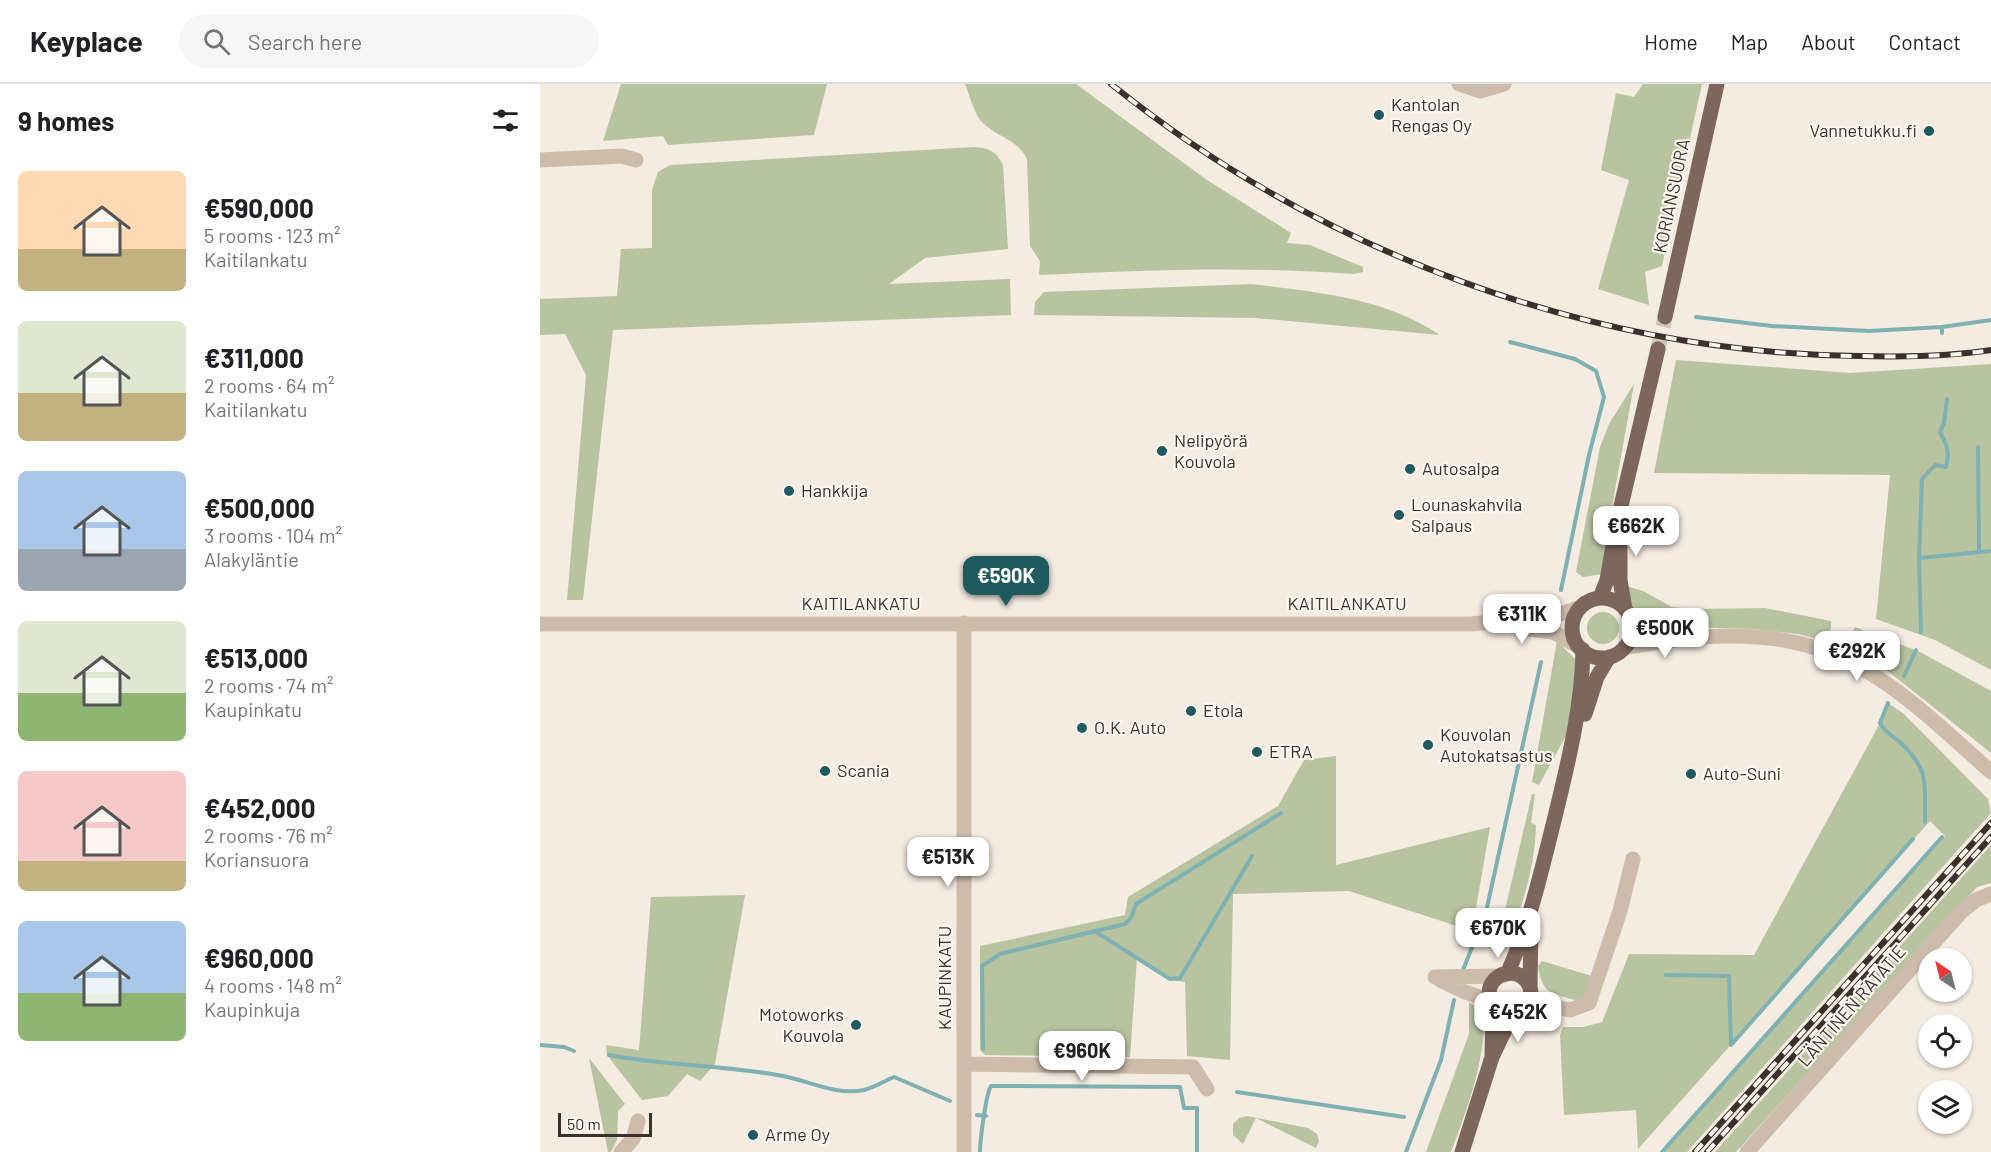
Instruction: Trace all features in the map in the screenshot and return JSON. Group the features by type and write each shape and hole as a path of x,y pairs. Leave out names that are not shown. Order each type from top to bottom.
{"main road":[{"name":"KORIANSUORA","path":"1665,317 1717,84"},
{"path":"1600,598 1607,580 1658,349"},
{"path":"1572,748 1597,677 1609,657 1625,647 1632,632 1620,580 1622,508"},
{"path":"1609,657 1591,655 1582,649 1573,632 1576,614 1581,607 1600,598 1609,599 1628,612"},
{"path":"1492,1057 1491,986 1505,975 1531,915 1572,748 1581,694 1582,649"},
{"path":"1492,1003 1501,1013 1512,1015 1522,1011 1530,994 1531,915"},
{"path":"1505,975 1521,976 1530,994"},
{"path":"1462,1152 1492,1057 1512,1015"}],"street":[{"path":"1459,84 1480,90 1504,84"},
{"path":"540,160 622,156 636,160"},
{"name":"KAITILANKATU","path":"540,624 1471,624 1545,618 1581,607"},
{"path":"1628,612 1650,629 1702,637 1779,640 1807,645 1847,658 1890,684 1991,772"},
{"name":"KAUPINKATU","path":"964,623 964,1152"},
{"name":"KAITILANKATU","path":"1471,624 1552,632 1582,649"},
{"path":"1625,647 1702,637"},
{"path":"1530,994 1570,1010 1589,1003 1620,911 1633,860"},
{"name":"LÄNTINEN RATATIE","path":"1747,1152 1962,911 1976,900 1991,894"},
{"path":"1492,1003 1435,977 1505,975"},
{"path":"964,1064 1193,1067 1207,1089"},
{"path":"621,1152 633,1139 638,1120"}],"green space":[{"path":"621,84 827,84 814,135 668,145 663,136 603,141"},
{"path":"965,84 1076,84 1207,180 1291,233 1287,243 1310,245 1363,267 1363,272 1353,274 1274,270 1196,270 1039,275 1040,261 1030,246 1027,159 1018,147 980,120"},
{"path":"1643,84 1702,84 1662,266 1645,272 1649,305 1598,289 1629,180 1601,170 1616,93 1634,97"},
{"path":"974,147 991,151 998,156 1003,165 1008,249 925,258 889,284 1010,279 1011,315 613,330 583,600 567,600 586,375 565,334 540,335 540,299 617,296 621,249 652,248 652,190 658,172 670,165"},
{"path":"1252,284 1326,294 1373,305 1396,312 1440,335 1256,318 1034,315 1035,302 1044,292"},
{"path":"1676,360 1850,373 1991,364 1991,670 1935,640 1876,619 1890,475 1654,473"},
{"path":"1634,384 1610,518 1607,562 1602,574 1583,577 1576,572 1600,447 1609,424"},
{"path":"1626,586 1643,591 1672,607 1765,608 1831,621 1831,627 1828,634 1821,640 1798,634 1753,629 1657,626 1633,611"},
{"path":"1603,612 1614,617 1619,628 1614,639 1603,644 1592,639 1587,628 1592,617"},
{"path":"1855,627 1920,652 1991,691 1991,753 1889,672 1845,649"},
{"path":"1557,641 1575,659 1576,679 1567,734 1539,785 1532,782"},
{"path":"1888,703 1904,714 1988,799 1991,813 1687,1152 1663,1152 1945,836 1930,821 1638,1149 1636,1110 1564,1115 1560,1035 1563,1027 1583,1027 1602,1022 1629,954 1754,955 1880,723"},
{"path":"1336,756 1336,865 1490,827 1472,931 1349,891 1233,894 1230,1060 1187,1056 1185,982 1169,980 1137,958 1130,1057 985,1055 980,1050 980,946 1125,915 1128,897 1278,806 1304,760"},
{"path":"1532,794 1535,794 1531,823 1536,825 1527,884 1509,942 1498,940"},
{"path":"1991,845 1991,883 1977,887 1922,948 1918,948 1918,952 1736,1152 1715,1152"},
{"path":"745,895 715,1064 700,1081 687,1074 668,1096 642,1100 607,1055 606,1045 639,1050 651,897"},
{"path":"1542,961 1592,976 1585,996 1578,1001 1555,994 1546,988 1542,983 1538,966"},
{"path":"1469,1002 1485,1013 1479,1067 1451,1152 1426,1152 1469,1034"},
{"path":"589,1058 625,1104 618,1111 617,1140 611,1152 608,1152"},
{"path":"1247,1116 1308,1128 1317,1134 1319,1141 1316,1148 1256,1118 1243,1144 1233,1135 1233,1124 1239,1118"}],"waterway":[{"path":"1696,317 1772,326 1869,331 1942,327 1942,333"},
{"path":"1942,327 1991,320"},
{"path":"1510,342 1575,359 1596,371 1604,397 1589,455 1561,590"},
{"path":"1921,632 1919,558 1922,479 1935,465 1946,467 1947,449 1940,432 1944,423 1947,399"},
{"path":"1978,447 1979,552"},
{"path":"1919,558 1991,551"},
{"path":"1904,676 1916,650"},
{"path":"1463,970 1486,912 1541,662"},
{"path":"1888,703 1880,723 1911,753 1922,770 1925,788 1925,822"},
{"path":"983,1049 982,966 1000,954 1125,924 1131,918 1136,904 1281,813"},
{"path":"1662,1152 1942,837"},
{"path":"1666,975 1729,976 1731,1045 1913,839"},
{"path":"1096,932 1170,979 1180,978 1252,856"},
{"path":"1406,1152 1441,1060 1454,1000"},
{"path":"540,1045 564,1047 574,1051"},
{"path":"609,1055 761,1072 844,1091 868,1089 894,1077 950,1101"},
{"path":"980,1152 985,1107 991,1086 1180,1087 1184,1108 1197,1108 1197,1152"},
{"path":"1237,1092 1404,1117"},
{"path":"977,1115 986,1116"}],"tunnel":[{"path":"1658,349 1665,317"}],"railway":[{"path":"1111,84 1192,144 1278,197 1369,243 1462,282 1559,313 1658,336 1758,350 1859,356 1942,355 1991,350"},
{"path":"1695,1152 1991,823"},
{"path":"1707,1152 1991,837"}],"place":[{"name":"Kantolan Rengas Oy","path":"1379,115"},
{"name":"Vannetukku.fi","path":"1929,131"},
{"name":"Nelipyörä Kouvola","path":"1162,451"},
{"name":"Autosalpa","path":"1410,469"},
{"name":"Hankkija","path":"789,491"},
{"name":"Lounaskahvila Salpaus","path":"1399,515"},
{"name":"Etola","path":"1191,711"},
{"name":"O.K. Auto","path":"1082,728"},
{"name":"Kouvolan Autokatsastus","path":"1428,745"},
{"name":"ETRA","path":"1257,752"},
{"name":"Scania","path":"825,771"},
{"name":"Auto-Suni","path":"1691,774"},
{"name":"Motoworks Kouvola","path":"856,1025"},
{"name":"Arme Oy","path":"753,1135"}]}
